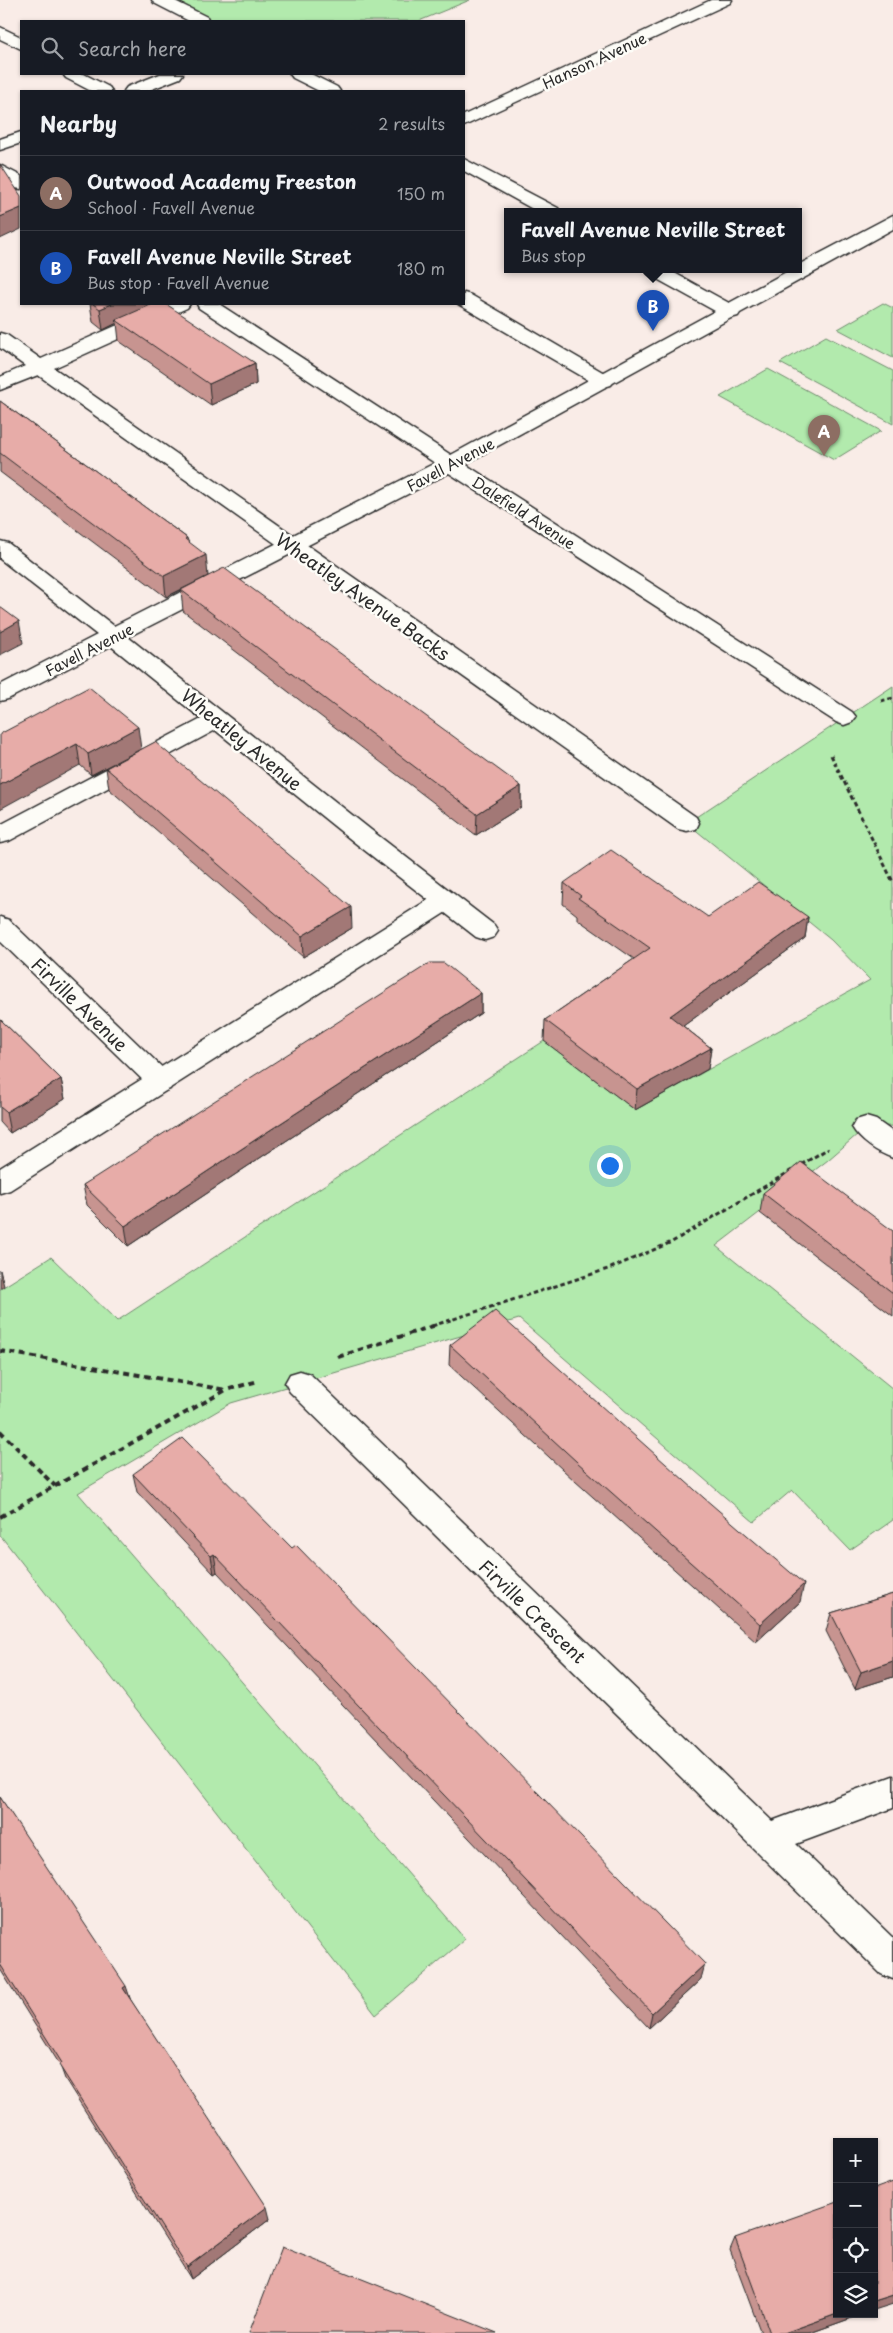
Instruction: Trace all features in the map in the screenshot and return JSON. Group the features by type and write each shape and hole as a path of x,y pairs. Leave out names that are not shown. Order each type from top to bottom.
{"street":[{"path":"160,0 199,20"},
{"name":"Hanson Avenue","path":"465,121 724,0"},
{"path":"0,32 20,43"},
{"path":"74,75 101,90"},
{"path":"135,90 172,75"},
{"path":"300,75 329,90"},
{"path":"0,145 20,137"},
{"path":"467,169 543,208"},
{"path":"0,170 20,183"},
{"name":"Favell Avenue","path":"802,272 893,221"},
{"path":"660,273 731,312"},
{"name":"Favell Avenue","path":"0,694 450,464 800,273"},
{"path":"465,300 604,381"},
{"path":"0,384 178,305"},
{"name":"Dalefield Avenue","path":"208,305 450,464 844,717"},
{"name":"Wheatley Avenue Backs","path":"0,339 291,546 688,823"},
{"name":"Wheatley Avenue","path":"0,548 115,636 444,901 485,931"},
{"path":"0,835 218,720"},
{"path":"0,1182 161,1082 444,901"},
{"name":"Firville Avenue","path":"0,926 161,1082"},
{"path":"866,1127 893,1147"},
{"name":"Firville Crescent","path":"300,1383 893,1962"},
{"path":"767,1839 893,1792"}],"path":[{"path":"893,698 844,717 824,741 893,882"},
{"path":"330,1360 611,1268 672,1242 866,1127"},
{"path":"0,1351 226,1390"},
{"path":"0,1517 226,1390 264,1380"},
{"path":"0,1431 55,1486"}],"green space":[{"path":"160,0 470,0 421,20 199,20"},
{"path":"883,303 893,308 893,358 838,329"},
{"path":"826,336 893,371 893,424 780,363"},
{"path":"768,369 881,431 834,460 720,397"},
{"path":"893,686 893,1126 866,1127 828,1160 716,1246 893,1389 893,1520 850,1550 792,1490 754,1522 519,1319 231,1403 78,1493 465,1939 376,2015 0,1535 0,1289 51,1257 117,1321 544,1041 635,1110 870,980 831,940 687,823"}],"building":[{"path":"0,164 20,194 20,208 0,217"},
{"path":"94,305 110,305 100,309"},
{"path":"151,305 168,305 255,363 209,384 116,320"},
{"path":"0,401 187,538 185,539 206,555 164,576 0,453"},
{"path":"224,568 521,786 477,814 181,590"},
{"path":"0,607 19,621 0,632"},
{"path":"89,687 138,727 88,754 77,744 0,785 0,734"},
{"path":"155,742 351,907 302,936 106,768"},
{"path":"611,850 708,917 758,882 808,917 670,1016 711,1048 637,1089 545,1020 650,948 578,898 581,896 564,883"},
{"path":"430,963 444,963 481,993 125,1226 83,1185"},
{"path":"0,1019 61,1079 6,1112 0,1107"},
{"path":"801,1162 893,1231 893,1293 763,1193"},
{"path":"495,1311 704,1498 804,1584 760,1624 577,1462 450,1345"},
{"path":"183,1438 292,1548 296,1545 705,1964 652,2013 214,1554 211,1556 133,1474"},
{"path":"893,1594 893,1661 861,1672 831,1613"},
{"path":"0,1797 126,1986 123,1988 267,2207 187,2267 59,2065 62,2063 0,1964"},
{"path":"893,2182 893,2295 878,2300 878,2228 878,2188"},
{"path":"833,2203 833,2315 784,2333 770,2333 735,2238"},
{"path":"282,2247 497,2333 249,2333"}],"place":[{"name":"Favell Avenue Neville Street","path":"653,331"},
{"name":"Outwood Academy Freeston","path":"824,456"}]}
